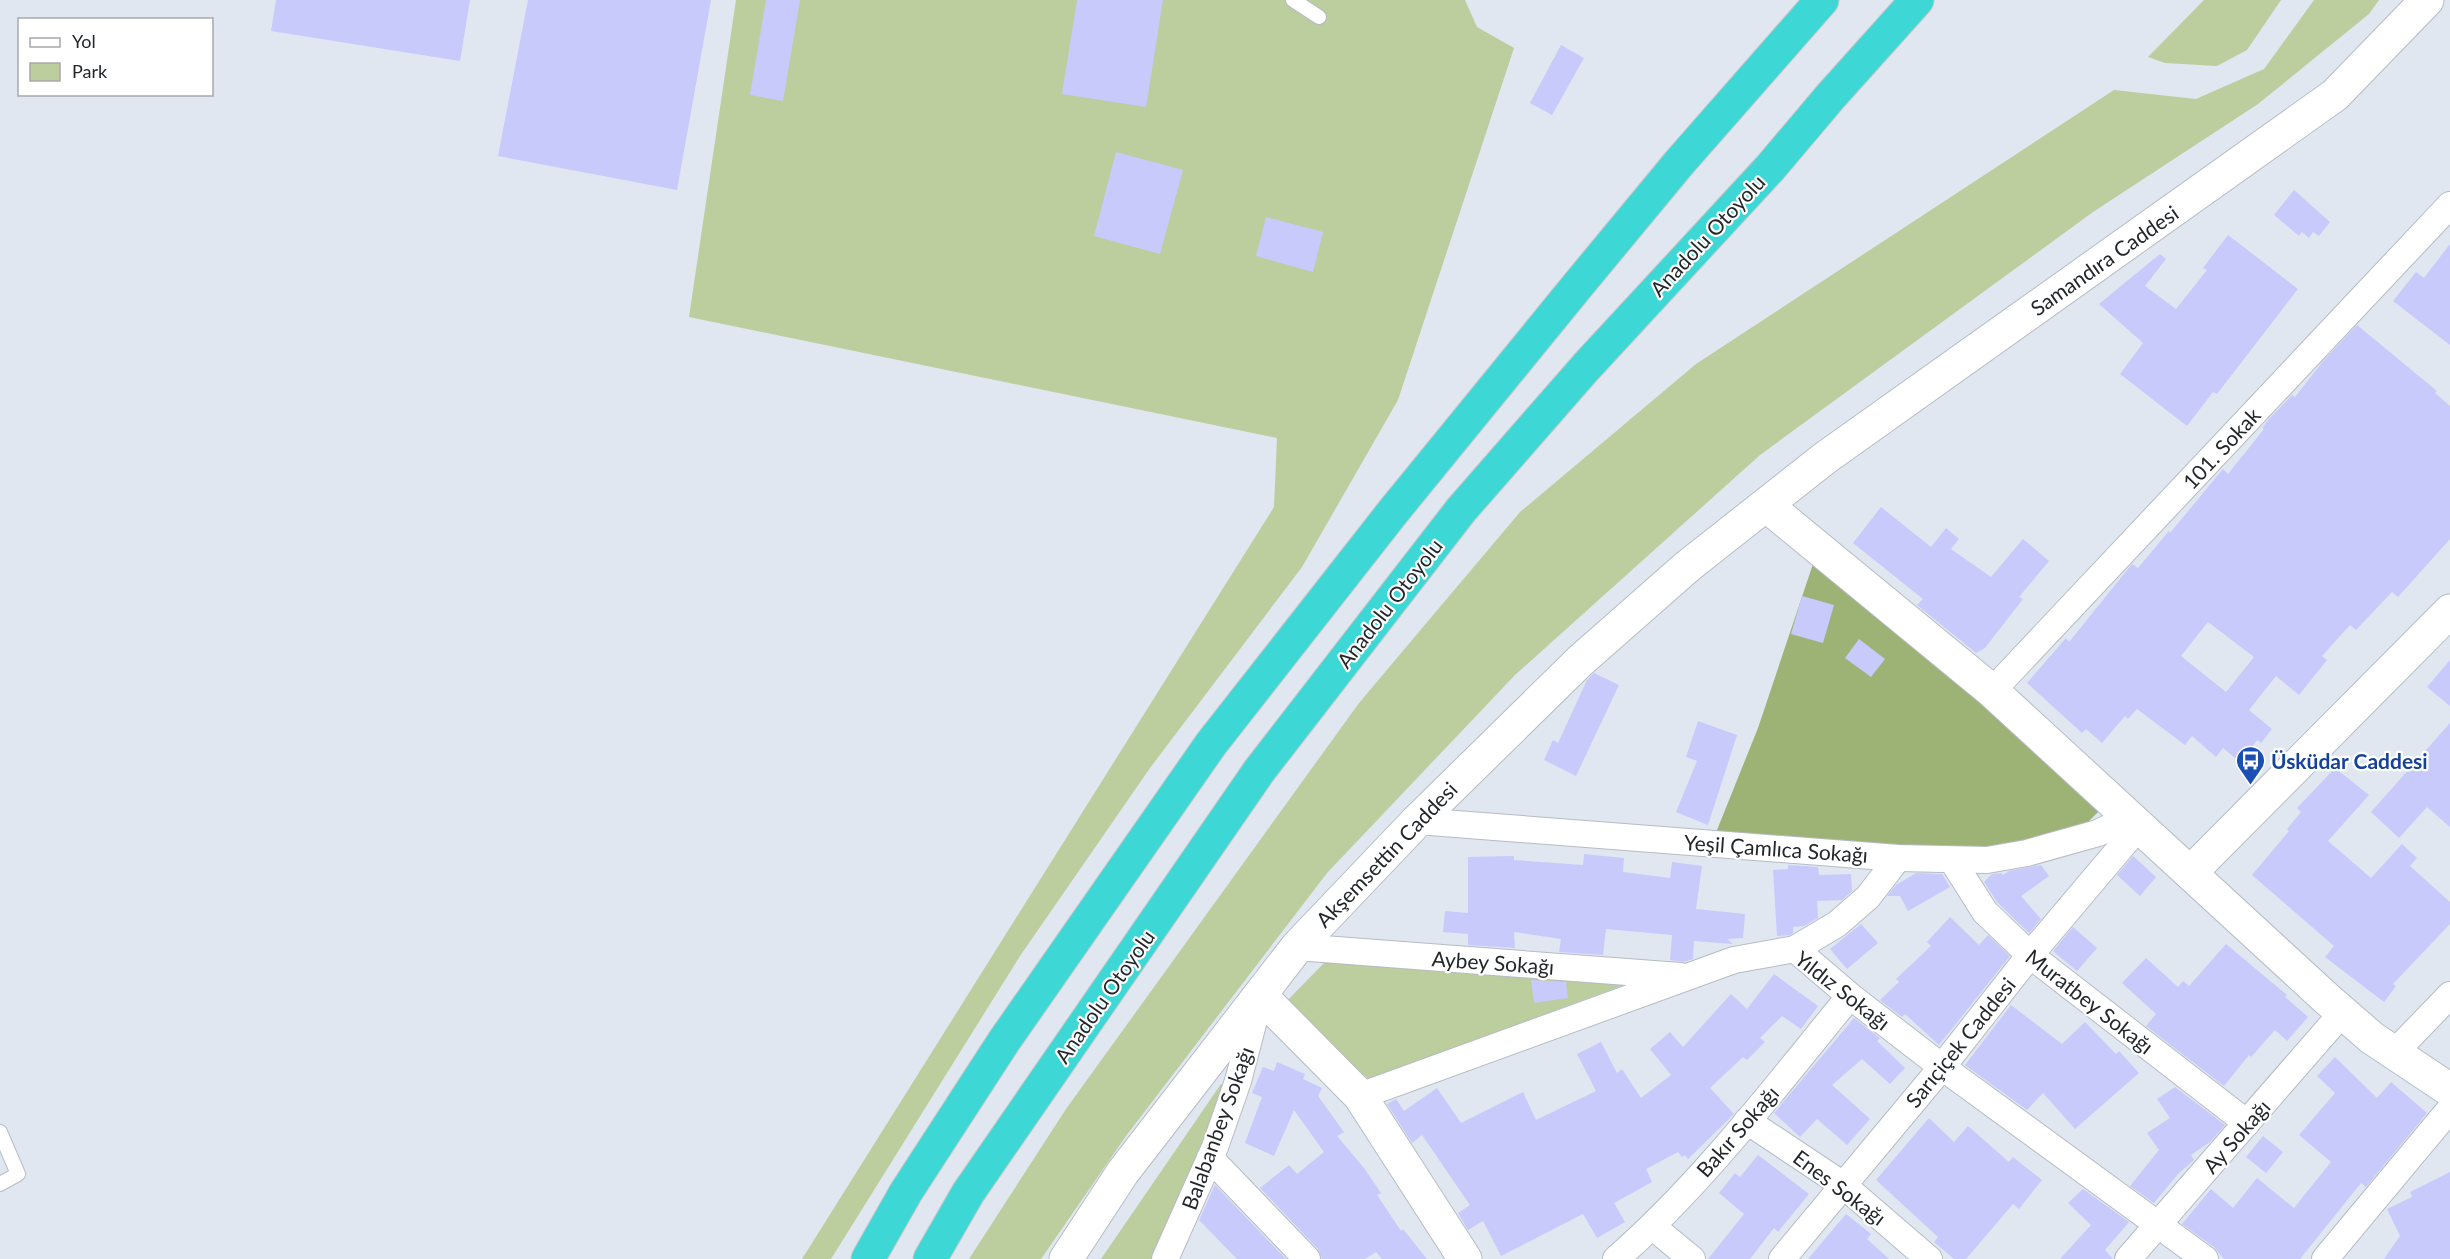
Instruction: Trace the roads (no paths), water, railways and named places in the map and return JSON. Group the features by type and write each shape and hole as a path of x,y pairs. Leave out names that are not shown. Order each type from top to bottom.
{"highway":[{"path":"868,1259 906,1192 1004,1041 1211,744 1392,513 1678,163 1822,0"},
{"name":"Anadolu Otoyolu","path":"930,1259 968,1193 1259,771 1461,510 1586,367 1770,168 1917,0"}],"main road":[{"name":"Samandıra Caddesi","path":"1766,505 1826,458 2335,95 2427,0"},
{"path":"1766,505 1992,691 2373,1038 2450,1090"},
{"name":"Akşemsettin Caddesi","path":"1066,1259 1123,1172 1297,947 1417,821 1580,661 1688,566 1766,505"},
{"path":"2190,873 2450,611"},
{"path":"1260,994 1360,1096 1465,1259"}],"street":[{"name":"101. Sokak","path":"1992,691 2450,205"},
{"name":"Yeşil Çamlıca Sokağı","path":"1417,821 1898,858 1952,860 1987,860 2027,853 2134,822"},
{"name":"Sarıçiçek Caddesi","path":"1782,1259 1942,1067 2134,822"},
{"path":"1795,949 1837,924 1869,897 1898,858"},
{"name":"Muratbey Sokağı","path":"1952,860 1985,912 2030,955 2247,1123"},
{"name":"Aybey Sokağı","path":"1297,947 1689,977"},
{"name":"Yıldız Sokağı","path":"1360,1096 1734,960 1795,949 1850,996 1942,1067 2205,1259"},
{"name":"Balabanbey Sokağı","path":"1166,1258 1210,1158 1238,1081 1260,994"},
{"path":"2394,1053 2450,994"},
{"name":"Bakır Sokağı","path":"1616,1259 1653,1227 1747,1121 1850,996"},
{"name":"Ay Sokağı","path":"2128,1259 2343,1012"},
{"path":"2325,1259 2450,1109"},
{"name":"Enes Sokağı","path":"1747,1121 1843,1185 1929,1259"},
{"path":"1210,1158 1307,1259"},
{"path":"1653,1227 1692,1259"}],"lane":[{"path":"1293,0 1319,17"},
{"path":"0,1131 18,1174 0,1185"}],"place":[{"name":"Üsküdar Caddesi","path":"2250,786"}]}
